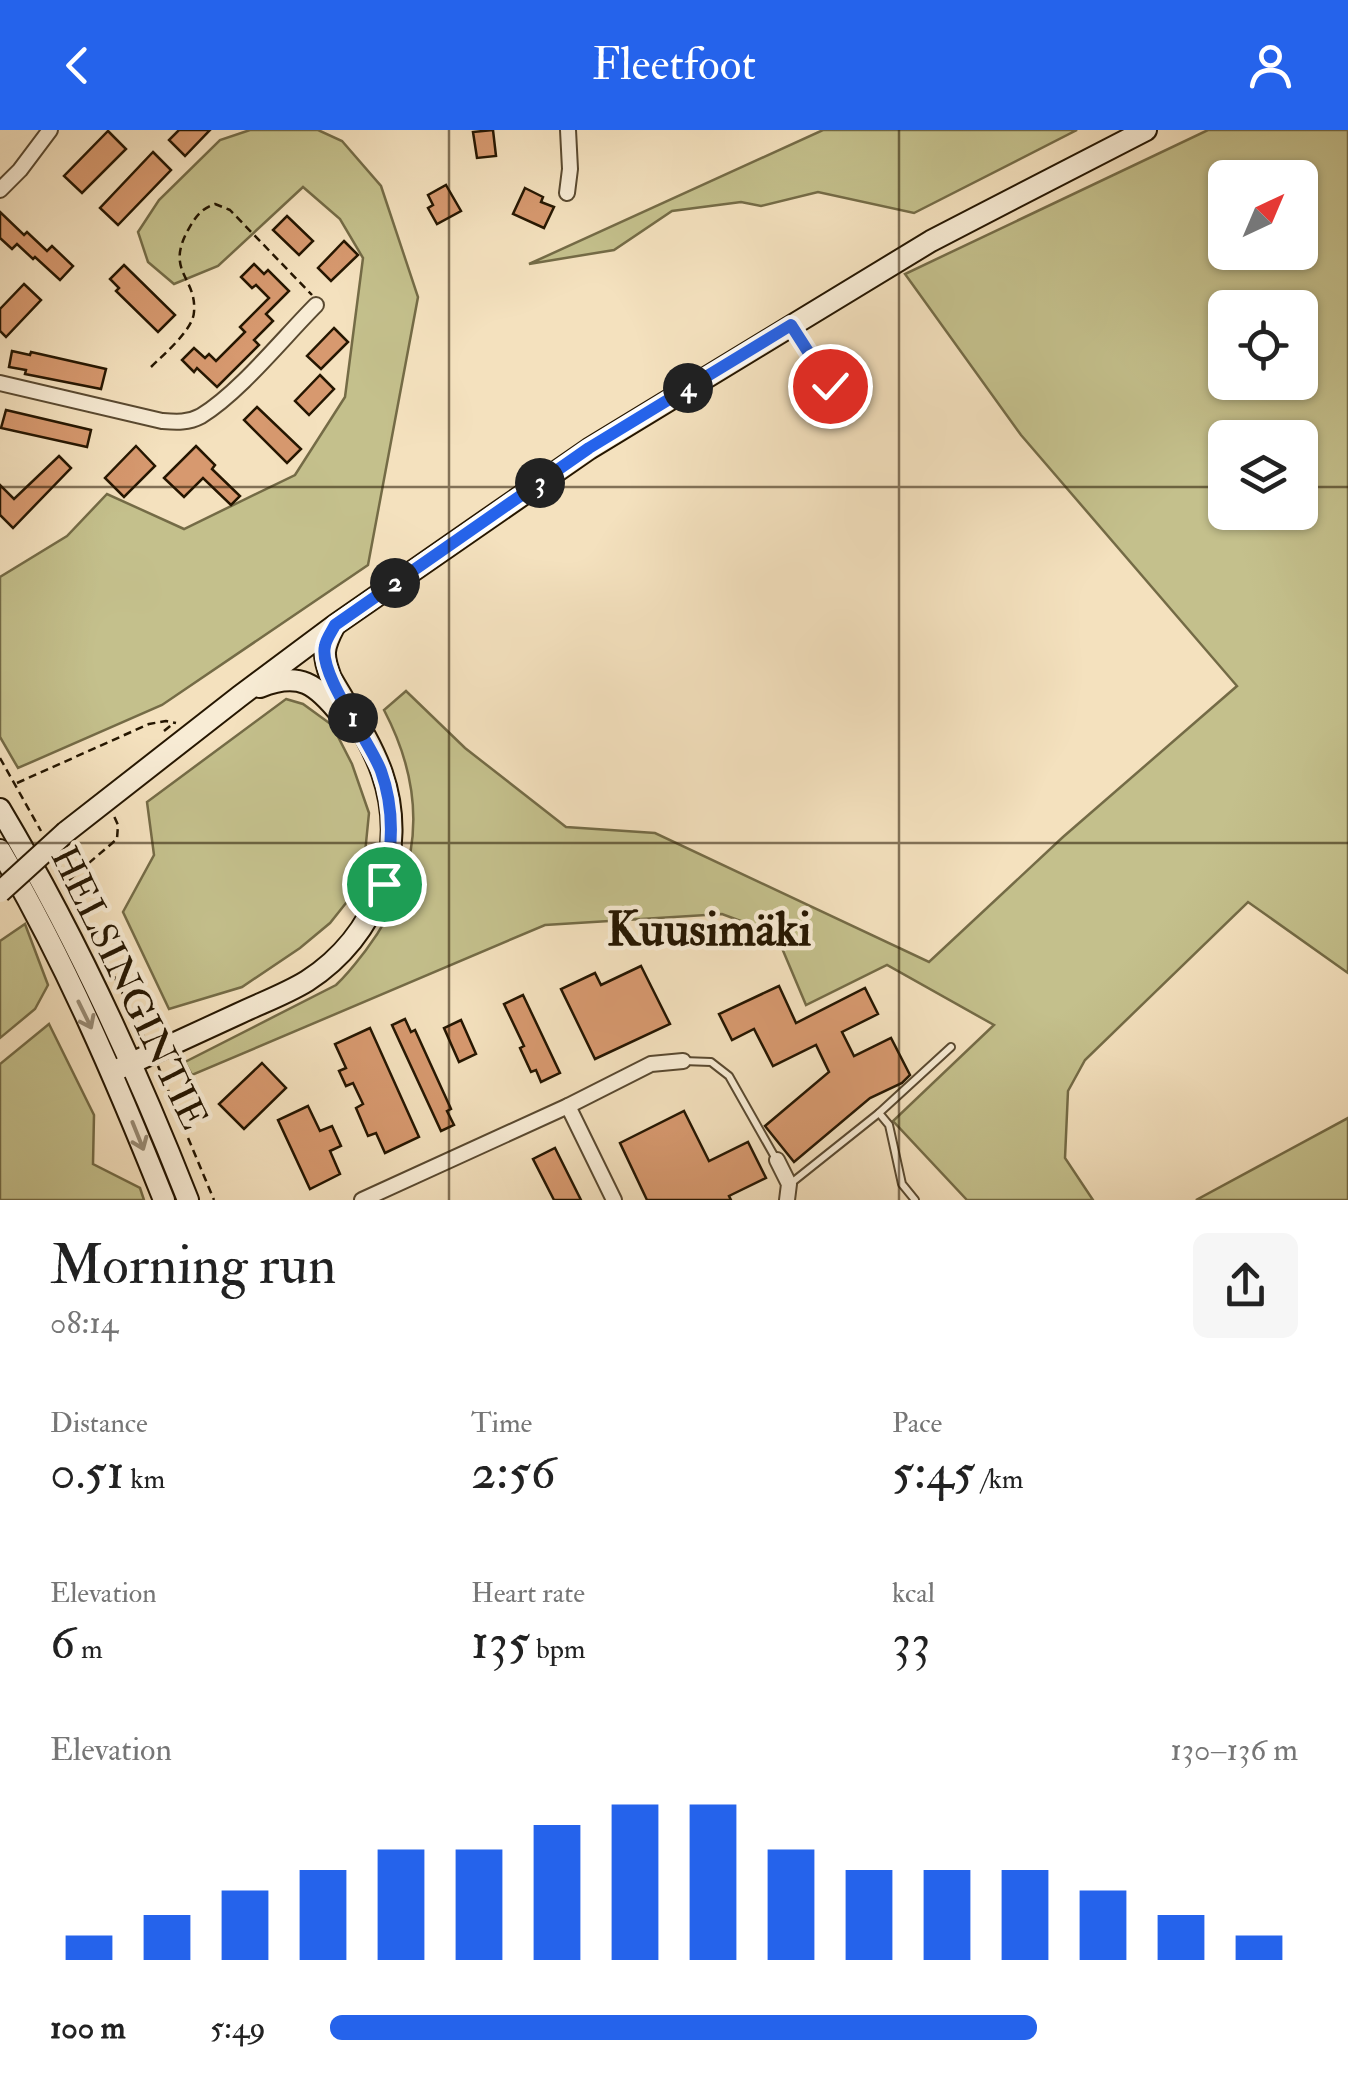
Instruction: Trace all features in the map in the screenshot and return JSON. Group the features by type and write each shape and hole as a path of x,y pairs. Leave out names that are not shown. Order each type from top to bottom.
{"main road":[{"path":"0,892 66,832 240,696 589,448 932,240 1146,130"},
{"path":"122,1067 307,981 361,929 384,884 391,857 388,801 382,773 324,661 324,646 335,625"},
{"path":"240,696 273,682 307,682 324,694 371,750"},
{"name":"HELSINGINTIE","path":"0,809 57,910 122,1067 188,1200"},
{"name":"HELSINGINTIE","path":"0,850 122,1067 164,1200"}],"street":[{"path":"0,190 50,130"},
{"path":"567,193 568,130"},
{"path":"0,383 162,422 182,423 199,417 233,390 316,305"},
{"path":"791,325 830,386"},
{"path":"362,1200 651,1064 683,1061"},
{"path":"568,1106 614,1200"},
{"path":"777,1160 788,1192"}],"lane":[{"path":"788,1192 951,1047"},
{"path":"683,1061 711,1062 728,1076 777,1160"},
{"path":"879,1113 889,1125 902,1184 915,1200"}],"path":[{"path":"151,367 188,328 194,314 191,292 178,261 182,242 204,207 214,204 230,210 310,292 316,305"},
{"path":"16,784 149,724 175,722 164,731"},
{"path":"0,758 42,832"},
{"path":"68,881 117,839 118,825 107,800"},
{"path":"51,848 152,1053 214,1200"}],"shaded area":[{"path":"250,130 318,130 342,141 381,186 418,297 368,565 162,705 18,768 0,737 0,577 67,536 107,494 184,529 295,475 345,397 363,258 340,219 303,187 218,266 174,284 148,262 138,232 159,200 220,140"},
{"path":"823,130 1077,130 914,213 818,192 761,206 741,202 672,211 614,250 529,264"},
{"path":"1208,130 1348,130 1348,973 1248,902 1085,1060 1068,1091 1065,1158 1093,1200 967,1200 893,1121 994,1025 887,965 806,1005 776,934 722,914 545,925 192,1075 185,1062 336,985 385,921 408,863 413,803 408,772 384,710 406,691 465,748 566,827 655,833 929,962 1063,837 1237,686 1021,435 905,274"},
{"path":"286,699 303,704 332,725 352,764 369,813 365,853 350,898 330,923 300,948 242,987 169,1009 123,912 154,855 147,802"},
{"path":"25,924 48,985 35,1009 0,1038 0,941"},
{"path":"49,1024 94,1115 93,1164 140,1188 144,1200 0,1200 0,1064"},
{"path":"1348,1118 1348,1200 1196,1200"}],"building":[{"path":"179,130 210,130 185,156 169,140"},
{"path":"493,130 496,156 477,158 473,132"},
{"path":"108,131 126,149 82,193 64,176"},
{"path":"153,152 171,170 118,225 100,208"},
{"path":"446,185 461,211 437,224 428,208 433,205 428,195"},
{"path":"525,188 554,207 544,228 513,214"},
{"path":"0,212 24,235 27,232 47,251 52,246 73,266 60,280 17,244 12,249 0,238"},
{"path":"287,216 313,241 299,255 273,230"},
{"path":"344,241 358,255 331,281 318,268"},
{"path":"254,264 264,274 268,270 289,291 266,314 273,321 254,340 259,345 217,387 182,360 194,348 205,358 209,354 216,361 245,332 240,327 269,298 241,277"},
{"path":"124,265 175,315 158,332 116,291 119,288 110,279"},
{"path":"24,284 41,300 6,337 0,331 0,309"},
{"path":"334,328 348,342 321,369 307,356"},
{"path":"12,351 106,369 101,389 25,374 26,370 9,367"},
{"path":"320,375 334,389 309,415 295,401"},
{"path":"257,407 301,449 287,463 244,420"},
{"path":"6,410 91,430 87,447 1,428"},
{"path":"136,446 155,466 124,497 105,478"},
{"path":"196,446 215,465 212,469 240,496 231,505 203,478 184,497 164,478"},
{"path":"59,456 71,468 13,528 0,515 0,485 14,499"},
{"path":"641,966 670,1024 595,1059 561,989 595,973 601,985"},
{"path":"779,986 796,1023 865,988 878,1014 842,1032 854,1056 891,1038 910,1075 870,1098 794,1162 765,1126 829,1072 816,1045 773,1066 754,1029 732,1040 719,1014"},
{"path":"523,995 560,1073 541,1082 536,1070 531,1072 520,1048 524,1046 504,1004"},
{"path":"405,1019 411,1032 415,1030 451,1109 447,1111 454,1125 441,1131 392,1025"},
{"path":"461,1020 476,1054 459,1062 444,1028"},
{"path":"370,1028 419,1137 385,1153 376,1133 368,1136 356,1108 363,1104 353,1083 346,1086 339,1071 346,1068 335,1044"},
{"path":"262,1063 286,1088 244,1129 219,1104"},
{"path":"308,1106 320,1131 332,1126 341,1146 330,1151 340,1174 310,1189 278,1120"},
{"path":"684,1111 709,1161 748,1142 766,1178 729,1196 731,1200 647,1200 620,1143"},
{"path":"555,1148 581,1200 554,1200 533,1159"}],"district":[{"name":"Kuusimäki","path":"709,930"}],"route":[{"path":"384,884 391,857 388,801 382,773 324,661 324,646 335,625 589,448 791,325 830,386"}]}
